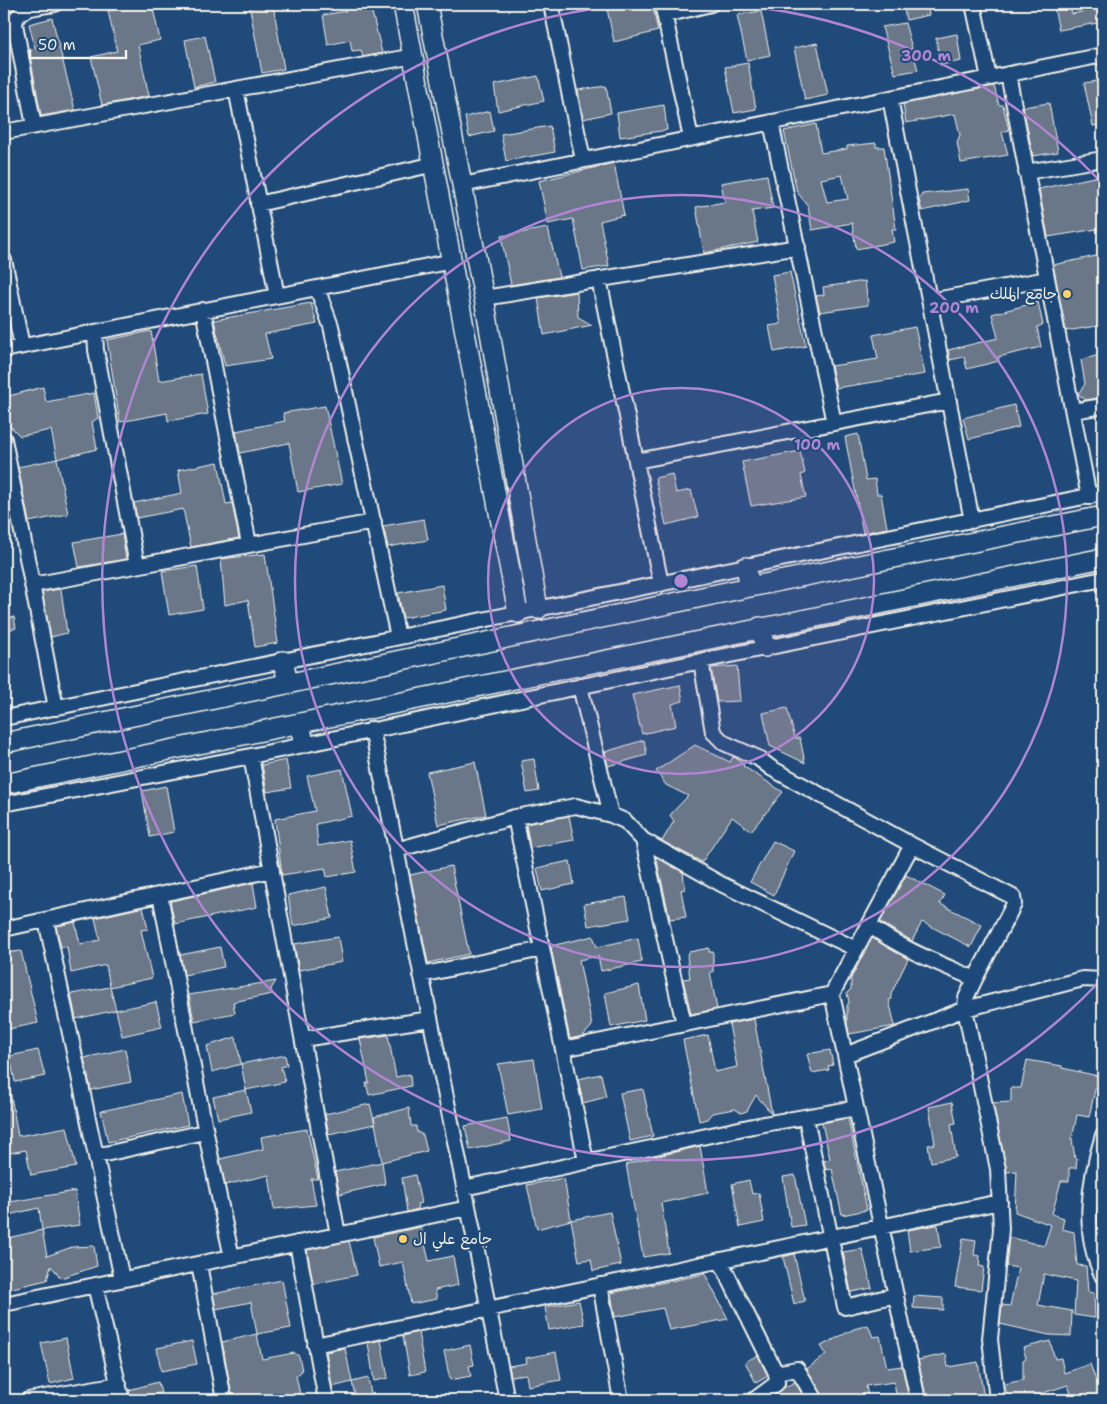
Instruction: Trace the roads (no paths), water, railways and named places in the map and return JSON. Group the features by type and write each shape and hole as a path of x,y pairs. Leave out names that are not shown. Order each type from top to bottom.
{"main road":[{"path":"403,4 435,164 518,613"},
{"path":"427,4 484,298 538,609"},
{"path":"422,96 444,91"},
{"path":"4,743 750,587 1103,516"},
{"path":"4,784 760,627 1103,558"},
{"path":"746,567 750,587"},
{"path":"760,627 765,647"},
{"path":"283,661 288,683"},
{"path":"300,724 304,744"}],"street":[{"path":"34,126 16,17 21,11 55,4"},
{"path":"551,4 582,160"},
{"path":"691,138 664,9 712,4"},
{"path":"973,4 989,78"},
{"path":"462,185 1103,54"},
{"path":"4,132 414,56"},
{"path":"1008,74 1089,497"},
{"path":"236,89 277,296"},
{"path":"890,98 972,521"},
{"path":"772,122 834,423"},
{"path":"1026,172 1103,159"},
{"path":"258,204 435,164"},
{"path":"484,298 798,247"},
{"path":"4,260 22,346"},
{"path":"4,350 453,261"},
{"path":"930,301 1047,279"},
{"path":"599,280 661,584"},
{"path":"317,288 330,326 398,637"},
{"path":"203,310 250,544"},
{"path":"95,332 96,350 137,565"},
{"path":"636,461 949,401"},
{"path":"1073,411 1103,406"},
{"path":"4,439 56,708"},
{"path":"4,718 1103,494"},
{"path":"32,584 374,522"},
{"path":"4,804 251,756 701,660 1103,579"},
{"path":"701,660 713,732 724,743 758,758 771,768 912,846 1014,899 1014,904 966,998 965,1008 998,1169 1001,1229 990,1339 997,1400"},
{"path":"580,686 611,815"},
{"path":"372,729 506,1400"},
{"path":"251,756 338,1235"},
{"path":"396,850 515,817 576,806 611,815 624,821 644,840 721,884 856,950"},
{"path":"515,817 586,1161"},
{"path":"644,840 684,1024"},
{"path":"912,846 832,994 918,1400"},
{"path":"4,929 272,870"},
{"path":"160,895 204,1132 232,1257"},
{"path":"46,920 122,1280"},
{"path":"869,925 916,953 975,980"},
{"path":"421,975 542,948"},
{"path":"845,1055 965,1008 1083,979 1103,980"},
{"path":"563,1049 832,994"},
{"path":"303,1039 430,1020"},
{"path":"464,1188 528,1176 586,1161 618,1156 753,1126 856,1108"},
{"path":"806,1118 845,1307 896,1295"},
{"path":"96,1156 204,1132"},
{"path":"1103,1135 1100,1158 1088,1209 1092,1247 1103,1277"},
{"path":"315,1345 1000,1202"},
{"path":"4,1304 468,1208"},
{"path":"297,1243 326,1400"},
{"path":"720,1260 776,1373 776,1383 754,1400"},
{"path":"199,1264 224,1400"},
{"path":"95,1285 122,1400"},
{"path":"600,1285 621,1400"},
{"path":"776,1373 797,1369 816,1400"},
{"path":"28,1400 119,1384"}],"place":[{"name":"جامع الملك","path":"1067,294"},
{"name":"جامع علي ال","path":"403,1239"}]}
